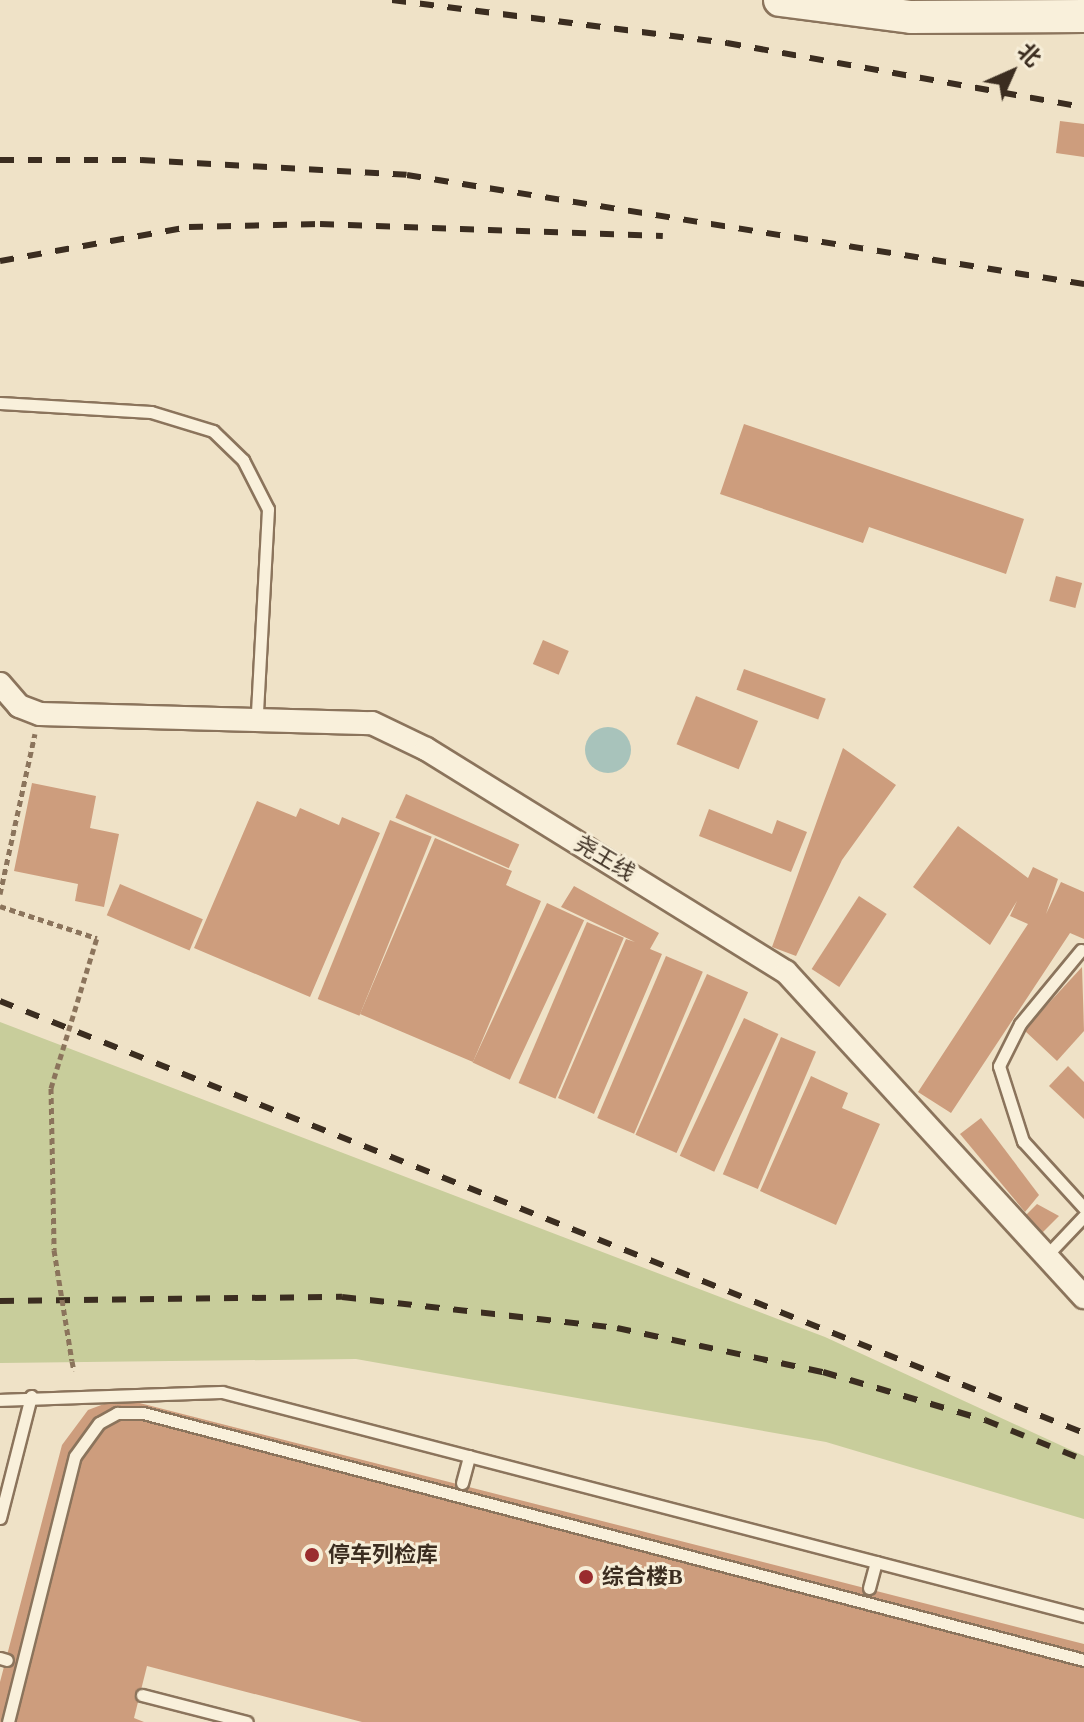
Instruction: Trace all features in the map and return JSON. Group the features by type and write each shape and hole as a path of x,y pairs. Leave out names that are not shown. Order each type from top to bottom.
{"street":[{"path":"780,0 911,17 1084,16"},
{"path":"0,684 19,706 40,714"},
{"name":"尧王线","path":"40,714 257,714 372,723 786,972 1084,1297"}],"lane":[{"path":"0,403 151,412 213,431 243,460 268,509 270,546 257,714"},
{"path":"1081,950 1020,1024 999,1066 1023,1141 1084,1208"},
{"path":"1046,1256 1084,1216"},
{"path":"0,1400 31,1396 222,1392 1084,1616"},
{"path":"0,1518 31,1396"},
{"path":"8,1722 75,1456 99,1423 117,1413 143,1413 1084,1660"},
{"path":"462,1483 469,1456"},
{"path":"869,1588 876,1562"},
{"path":"142,1695 247,1722"}],"path":[{"path":"0,894 9,828 40,714"},
{"path":"0,906 97,938 51,1088 54,1250 74,1371"}],"green space":[{"path":"0,1022 825,1337 1084,1456 1084,1519 826,1442 356,1359 0,1363"}],"water":[{"path":"608,727 624,734 631,750 624,766 608,773 592,766 585,750 592,734"}],"building":[{"path":"1060,121 1084,124 1084,157 1056,153"},
{"path":"744,424 1024,519 1006,574 869,527 863,543 720,494"},
{"path":"1056,576 1082,583 1075,608 1049,601"},
{"path":"543,640 569,651 559,675 533,664"},
{"path":"744,669 826,699 818,719 736,690"},
{"path":"696,696 758,721 739,769 677,744"},
{"path":"843,748 896,785 842,860 796,956 772,947"},
{"path":"32,783 96,796 90,828 119,834 104,907 75,901 78,884 14,871"},
{"path":"406,794 519,844 509,868 395,818"},
{"path":"257,801 296,817 300,808 339,825 342,817 380,833 310,997 194,948"},
{"path":"709,809 772,834 777,820 807,832 791,872 699,836"},
{"path":"390,820 432,837 359,1016 318,999"},
{"path":"958,826 1028,878 1033,867 1058,879 1046,914 1061,882 1084,892 1084,939 1070,933 951,1113 918,1092 1028,924 1010,916 1017,901 990,945 913,887"},
{"path":"435,838 512,871 506,885 541,901 473,1062 360,1014"},
{"path":"120,884 203,919 190,950 107,915"},
{"path":"574,886 659,933 650,949 662,954 594,1114 558,1098 626,939 635,942 561,907"},
{"path":"859,896 887,914 839,987 812,969"},
{"path":"547,903 584,920 510,1080 473,1063"},
{"path":"587,922 624,938 555,1099 519,1083"},
{"path":"666,956 703,972 634,1134 597,1118"},
{"path":"1082,967 1084,1031 1057,1061 1024,1030"},
{"path":"707,974 748,992 677,1153 635,1135"},
{"path":"744,1018 778,1034 714,1172 680,1156"},
{"path":"781,1037 816,1052 758,1189 723,1174"},
{"path":"1068,1066 1084,1082 1084,1119 1049,1086"},
{"path":"811,1076 848,1093 842,1108 880,1124 836,1225 760,1191"},
{"path":"981,1118 1039,1195 1025,1212 960,1134"},
{"path":"1037,1204 1059,1216 1042,1233 1025,1216"},
{"name":"停车列检库","path":"120,1398 1084,1644 1084,1722 362,1722 147,1666 134,1718 144,1722 0,1722 0,1682 62,1445 88,1410"}],"railway":[{"path":"392,0 727,43 1084,107"},
{"path":"0,160 141,160 407,175 1084,284"},
{"path":"0,261 189,227 320,224 663,236"},
{"path":"0,1001 1084,1433"},
{"path":"0,1301 342,1297 617,1328 823,1372 985,1420 1084,1460"}],"place":[{"name":"停车列检库","path":"312,1555"},
{"name":"综合楼B","path":"586,1577"}]}
